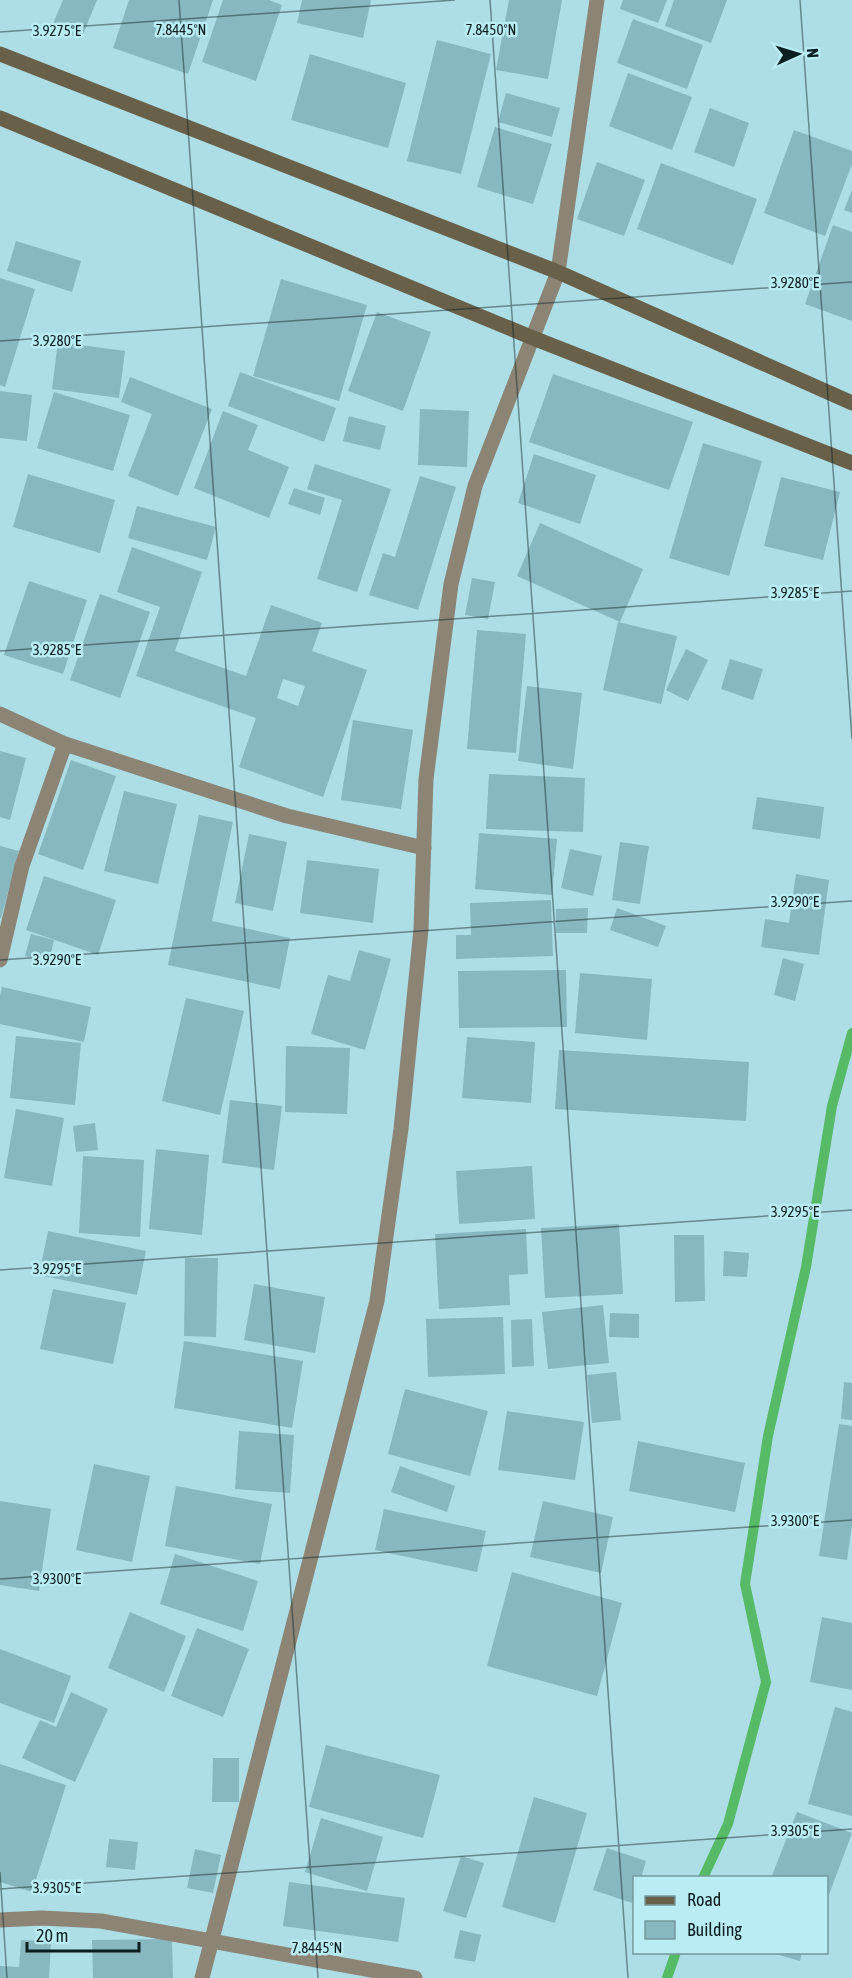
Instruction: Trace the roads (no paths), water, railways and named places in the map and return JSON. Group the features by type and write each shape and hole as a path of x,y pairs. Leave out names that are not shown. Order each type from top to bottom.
{"main road":[{"path":"0,54 558,272 852,403"},
{"path":"0,118 533,338 852,463"}],"street":[{"path":"202,1978 377,1300 401,1129 421,929 426,779 451,584 476,486 558,272 597,0"},
{"path":"0,714 65,744 288,816 424,848"},
{"path":"0,960 22,866 65,744"},
{"path":"0,1920 42,1918 102,1921 415,1978"}],"waterway":[{"path":"704,1876 728,1824 766,1682 745,1584 768,1436 806,1267 832,1106 852,1033"},
{"path":"667,1978 675,1954"}]}
